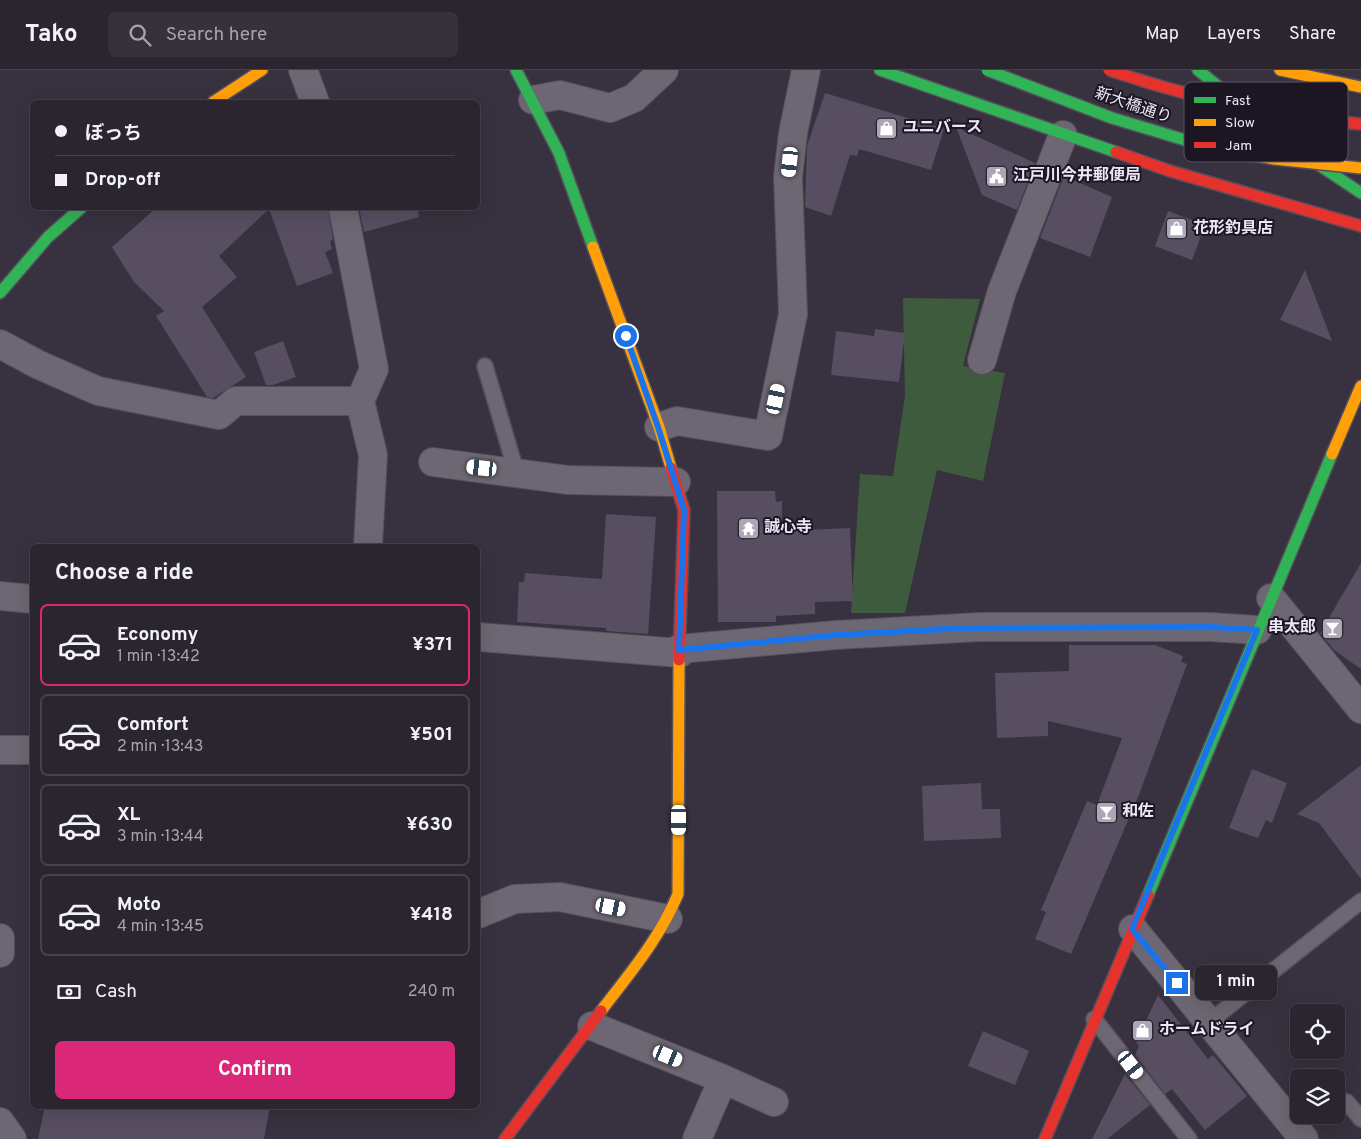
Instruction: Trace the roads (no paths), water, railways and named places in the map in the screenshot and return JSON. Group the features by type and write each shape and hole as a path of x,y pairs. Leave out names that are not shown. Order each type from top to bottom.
{"street":[{"path":"216,100 262,70"},
{"path":"303,70 313,100"},
{"path":"505,1139 592,1026 668,919 678,894 679,651 684,510 658,427 559,153 516,70"},
{"path":"533,100 560,94 610,108 634,98 664,70"},
{"path":"658,427 677,421 768,436 793,314 788,177 793,134 806,70"},
{"path":"880,70 1063,135 1170,170 1361,226"},
{"name":"新大橋通り","path":"987,70 1184,140"},
{"name":"新大橋通り","path":"1109,70 1138,81 1184,93"},
{"path":"1198,70 1213,82"},
{"path":"1280,70 1337,82"},
{"path":"1348,84 1361,87"},
{"name":"新大橋通り","path":"1348,123 1361,124"},
{"path":"982,360 1002,291 1063,135"},
{"name":"新大橋通り","path":"1296,162 1361,168"},
{"path":"1314,162 1361,193"},
{"path":"0,293 48,236 78,210"},
{"path":"343,210 349,232 374,369 360,401 373,454 368,544"},
{"path":"0,344 37,364 98,391 219,415 236,401 360,401"},
{"path":"1045,1139 1361,386"},
{"path":"433,462 516,471 568,480 676,482"},
{"path":"0,596 30,599"},
{"path":"1271,598 1359,703"},
{"path":"480,637 679,651 836,635 970,628 1212,627 1257,630"},
{"path":"0,750 30,750"},
{"path":"480,913 515,899 560,897 668,919"},
{"path":"1132,929 1304,1139"},
{"path":"0,938 0,953"},
{"path":"592,1026 723,1078 774,1102"},
{"path":"697,1139 723,1078"},
{"path":"0,1122 12,1139"}],"lane":[{"path":"485,366 516,471"},
{"path":"1209,1022 1361,901"},
{"path":"1094,1019 1189,1139"},
{"path":"1346,1102 1361,1119"}],"place":[{"name":"ユニバース","path":"887,128"},
{"name":"江戸川今井郵便局","path":"997,176"},
{"name":"花形釣具店","path":"1177,229"},
{"name":"誠心寺","path":"748,528"},
{"name":"串太郎","path":"1332,628"},
{"name":"和佐","path":"1106,812"},
{"name":"ホームドライ","path":"1143,1030"}]}
